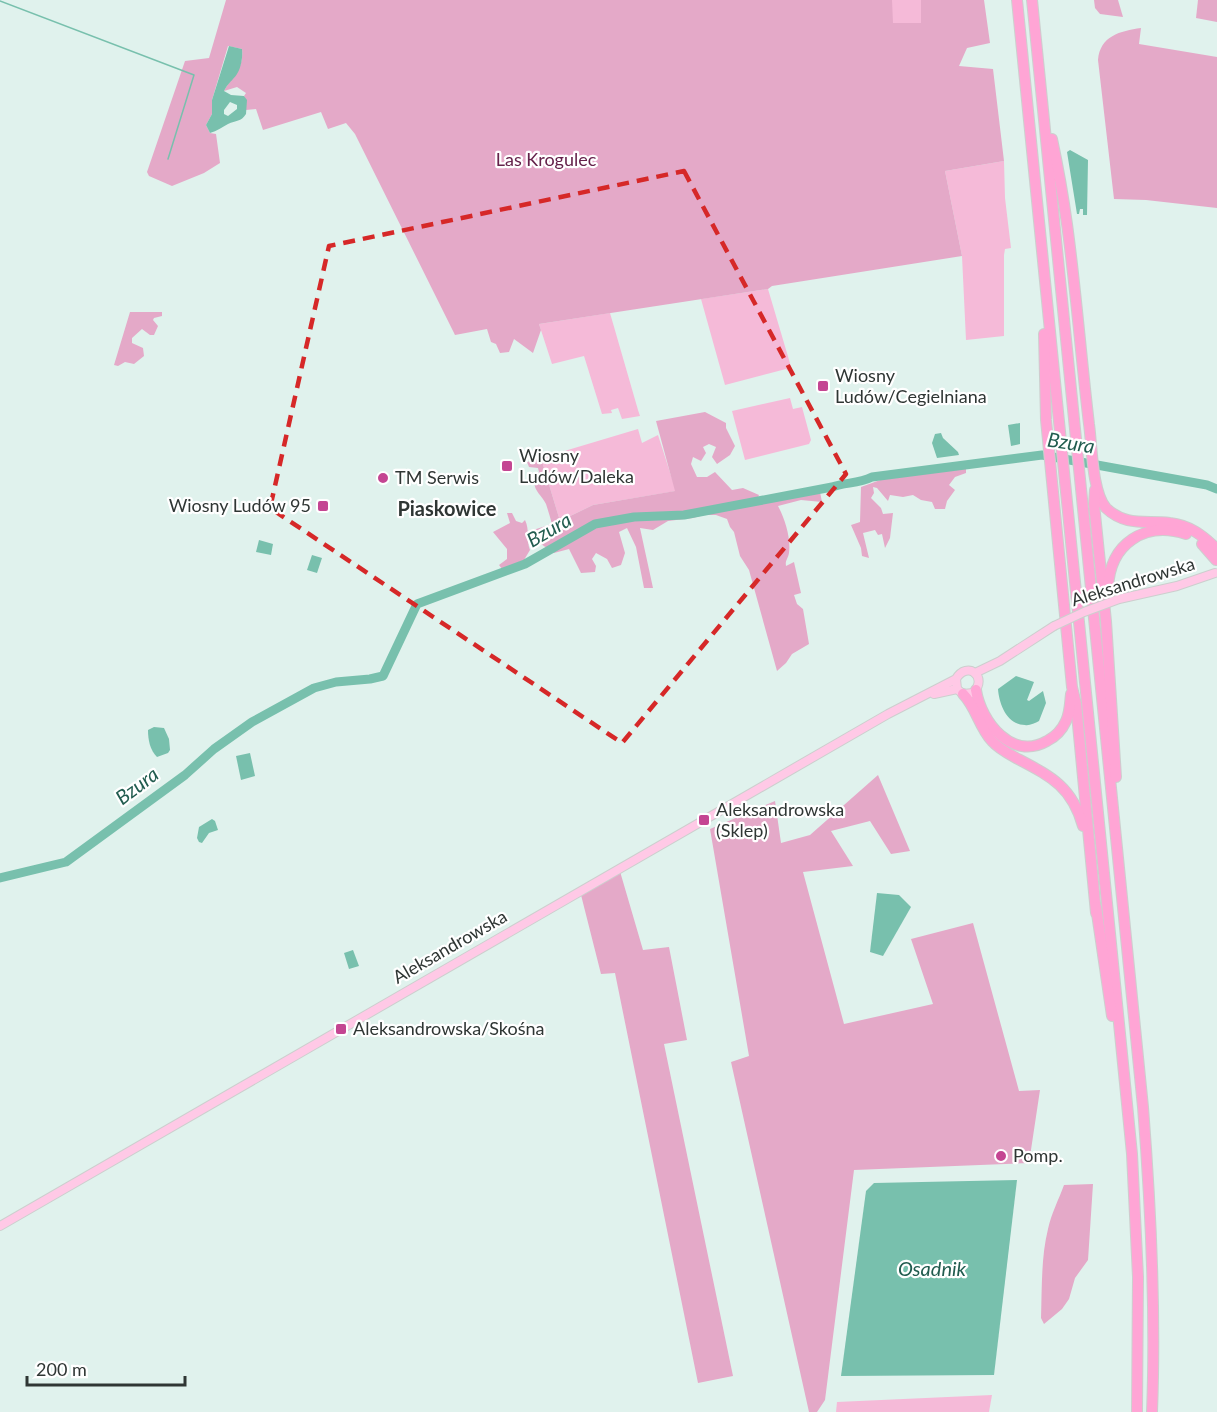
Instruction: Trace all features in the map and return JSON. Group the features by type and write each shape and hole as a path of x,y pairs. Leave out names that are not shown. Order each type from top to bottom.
{"highway":[{"path":"1017,0 1046,293 1049,447 1096,913"},
{"path":"1032,0 1149,1178 1154,1322 1152,1412"},
{"path":"1040,80 1068,225 1093,454 1094,504 1106,621 1116,762 1118,855"},
{"path":"1048,353 1062,449 1127,1103 1138,1277 1137,1412"},
{"path":"1095,475 1103,503 1116,516 1133,523 1170,523 1187,527 1199,532 1217,556"},
{"path":"1106,621 1110,570 1118,553 1136,537 1157,530 1176,531 1199,541 1217,556"},
{"path":"977,681 986,719 1008,742 1017,746 1035,747 1058,734 1067,720 1072,687"},
{"path":"960,691 971,702 992,742 1049,776 1060,784 1073,799 1083,826 1118,1058 1127,1103"}],"main road":[{"name":"Aleksandrowska","path":"918,699 960,691 970,694 977,681 1000,660 1054,626 1119,599 1177,586 1216,574 1214,564 1217,556"},
{"name":"Aleksandrowska","path":"0,1226 653,849 956,679 964,671 977,681"},
{"path":"956,679 960,691"}],"highlighted area":[{"path":"684,171 846,474 622,743 270,508 329,246"}],"shaded area":[{"path":"892,0 921,0 921,23 892,23"},
{"path":"1004,161 1005,198 1011,248 1005,249 1004,255 1004,336 966,340 962,256 945,171"},
{"path":"768,289 792,370 786,369 725,385 701,299"},
{"path":"610,313 640,416 622,419 618,408 611,410 612,413 602,414 584,356 552,364 539,324"},
{"path":"790,398 793,409 802,407 811,440 809,444 745,460 732,411"},
{"path":"638,429 642,443 658,435 676,491 593,505 560,521 541,458"},
{"path":"992,1395 989,1412 836,1412 837,1402"}],"green space":[{"name":"Las Krogulec","path":"226,0 892,0 893,23 921,23 921,0 984,0 990,43 967,48 959,66 993,69 1004,161 945,171 962,256 539,324 541,330 533,353 514,339 509,352 500,353 496,344 491,342 487,329 455,335 355,134 346,123 328,129 321,112 263,130 256,109 246,110 244,96 246,93 237,87 224,91 240,67 242,49 228,46 212,100 212,114 206,125 210,133 216,134 220,163 204,173 172,186 149,176 147,172 185,61 209,58"},
{"path":"1094,0 1118,0 1123,17 1100,14 1095,8"},
{"path":"1198,0 1217,0 1217,22 1196,18"},
{"path":"1141,28 1139,44 1217,57 1217,208 1114,199 1098,60 1103,45 1112,36"},
{"path":"130,312 162,312 162,316 153,320 158,326 154,335 142,329 132,338 132,343 143,348 144,356 134,364 125,362 118,366 114,365"},
{"path":"705,412 726,423 726,428 735,446 730,455 717,464 712,457 716,447 709,444 703,447 706,453 701,461 693,457 691,464 697,477 707,477 715,472 732,490 743,488 759,495 755,504 820,492 822,502 801,500 778,506 789,541 786,566 794,562 801,593 794,595 797,604 803,609 809,644 792,654 777,671 749,570 740,556 734,532 727,519 716,515 704,515 668,521 653,530 640,528 653,588 644,588 636,547 627,528 619,532 625,553 621,565 612,568 607,559 596,553 592,559 596,566 595,572 581,573 569,549 554,553 531,537 530,531 552,524 546,504 535,486 538,468 529,467 527,462 541,458 560,521 593,505 675,491 656,421"},
{"path":"966,467 966,473 955,477 949,485 955,490 947,501 945,509 935,509 932,502 921,500 913,495 903,497 890,495 888,501 877,488 873,487 874,493 871,498 881,508 883,514 893,513 890,538 885,548 882,534 878,535 875,530 863,533 869,558 862,556 851,525 860,522 861,487 883,479"},
{"path":"507,513 512,513 516,521 522,523 525,520 530,550 524,560 502,569 499,565 507,559 507,549 493,532 510,523"},
{"path":"878,775 910,851 891,854 870,821 831,831 853,866 803,872 844,1024 933,1004 911,939 973,923 1019,1091 1040,1090 1029,1163 854,1170 825,1400 817,1412 809,1412 731,1062 749,1056 710,829 775,801 781,843 810,835"},
{"path":"619,868 643,950 669,947 687,1040 664,1044 733,1376 698,1383 615,973 601,974 580,891"},
{"path":"1093,1184 1088,1260 1075,1278 1069,1299 1062,1309 1044,1324 1041,1318 1043,1262 1051,1218 1064,1185"}],"water":[{"path":"229,46 242,49 238,72 224,91 231,95 244,96 247,100 246,114 240,120 210,133 206,125 212,114 212,100","holes":["230,102 237,105 237,109 228,116 224,114"]},
{"path":"1070,150 1088,160 1087,215 1083,215 1083,209 1080,209 1077,214 1067,152"},
{"path":"1020,423 1020,444 1011,446 1008,425"},
{"path":"941,433 959,455 937,458 932,443 935,434"},
{"path":"259,540 273,544 271,555 256,552"},
{"path":"312,555 322,558 317,573 307,570"},
{"path":"1016,676 1034,682 1027,700 1029,701 1043,691 1046,703 1039,721 1032,724 1025,725 1013,721 1005,713 1000,701 998,689"},
{"path":"154,727 164,728 169,739 168,753 157,757 148,737 148,730"},
{"path":"250,753 255,776 241,780 236,756"},
{"path":"212,819 218,830 209,833 202,843 199,842 197,838 199,827"},
{"path":"877,893 899,895 911,907 883,956 870,952"},
{"path":"353,950 359,966 349,969 344,953"},
{"name":"Osadnik","path":"1017,1180 994,1375 841,1376 866,1191 874,1183"}],"waterway":[{"path":"0,1 194,75 168,159"},
{"name":"Bzura","path":"0,878 66,862 185,775 214,749 252,722 314,688 336,682 383,676 417,604 525,564 595,524 634,517 684,515 862,481 872,477 1042,455 1207,485 1217,489"}],"place":[{"name":"Wiosny Ludów/Cegielniana","path":"823,386"},
{"name":"Wiosny Ludów/Daleka","path":"507,466"},
{"name":"TM Serwis","path":"383,478"},
{"name":"Wiosny Ludów 95","path":"323,506"},
{"name":"Aleksandrowska (Sklep)","path":"704,820"},
{"name":"Aleksandrowska/Skośna","path":"341,1029"},
{"name":"Pomp.","path":"1001,1156"}],"district":[{"name":"Piaskowice","path":"447,509"}]}
